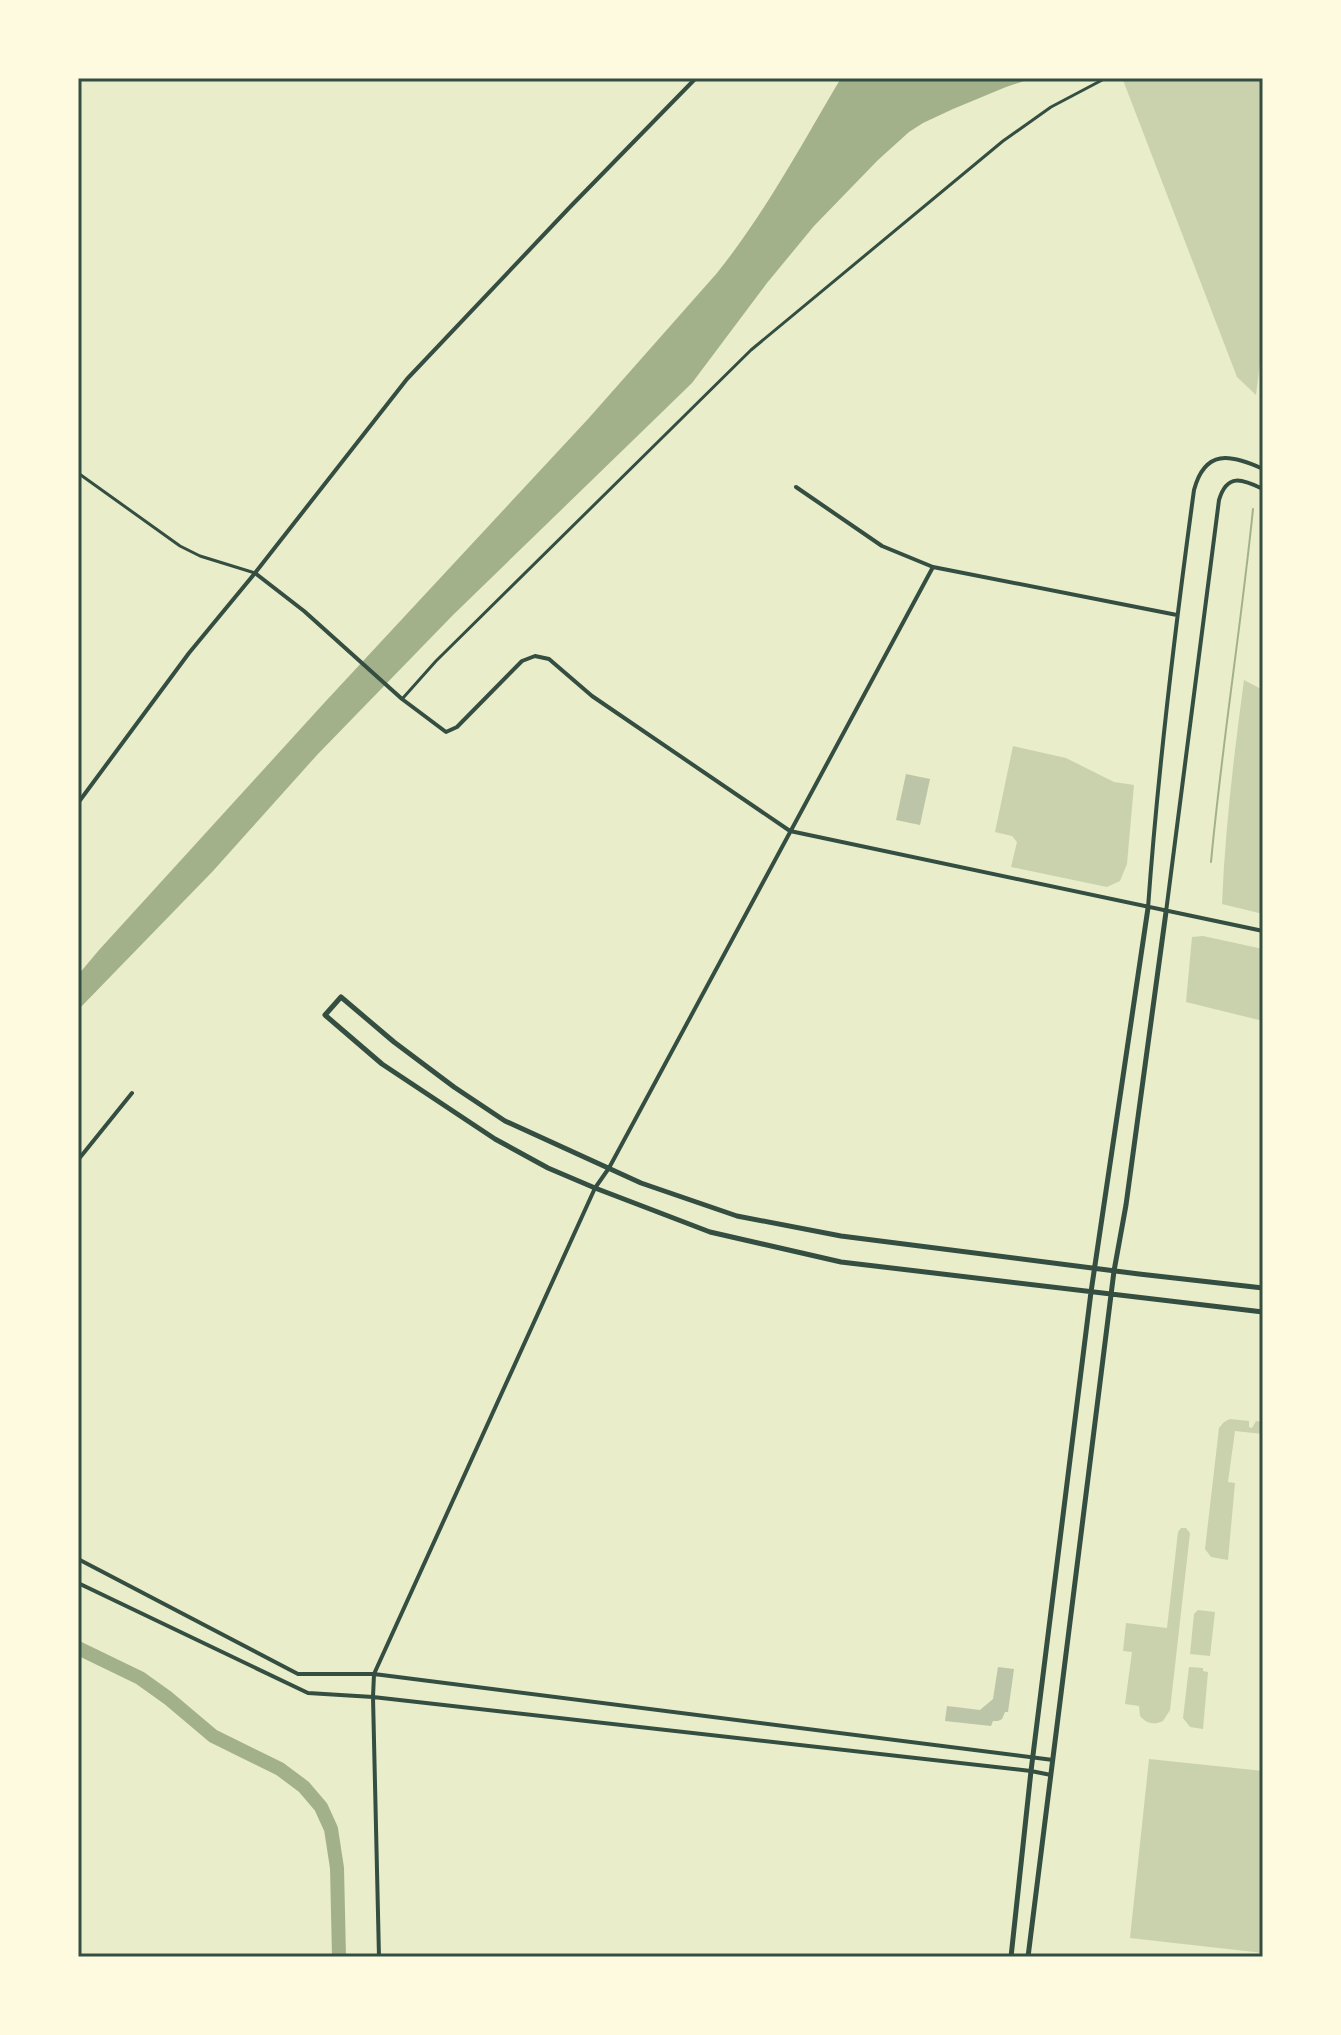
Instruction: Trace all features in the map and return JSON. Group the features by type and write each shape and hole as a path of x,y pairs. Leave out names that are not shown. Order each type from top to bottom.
{"main road":[{"path":"1011,1957 1091,1292 1148,908"},
{"path":"1028,1957 1114,1271 1126,1205 1166,912"},
{"path":"1263,1288 841,1236 737,1216 641,1183 505,1121 406,1051 341,997 325,1015 382,1064 495,1139 548,1168 710,1232 841,1262 1263,1312"}],"street":[{"path":"78,803 189,653 407,379 696,78"},
{"path":"402,699 436,661 751,350 1003,141 1051,107 1106,78"},
{"path":"1148,908 1153,832 1177,615 1198,477 1207,464 1219,457 1234,458 1263,469"},
{"path":"78,473 180,546 200,556 255,573 304,611 402,699 446,732 457,727 522,661 535,656 549,659 592,696 790,831 1263,931"},
{"path":"1166,912 1219,500 1222,490 1236,480 1247,481 1263,489"},
{"path":"796,487 882,546 933,567 1177,615"},
{"path":"379,1957 374,1674 595,1188 609,1168 933,567"},
{"path":"78,1160 132,1093"},
{"path":"78,1559 298,1674 374,1674 1053,1760"},
{"path":"78,1583 308,1693 373,1697 1051,1775"}],"shaded area":[{"path":"841,78 1033,78 923,123 878,160 814,226 692,383 453,615 78,1010 78,975 99,950 588,419 717,273 767,202"},
{"path":"1263,78 1263,339 1256,395 1237,377 1123,80"},
{"path":"1244,680 1263,690 1263,914 1222,904 1230,792"},
{"path":"1013,746 1066,758 1114,782 1134,785 1127,864 1120,881 1107,887 1011,867 1017,842 1012,836 995,832"},
{"path":"1203,936 1263,949 1263,1021 1186,1002 1192,937"},
{"path":"1230,1419 1249,1421 1252,1428 1256,1421 1263,1422 1263,1434 1235,1431 1228,1482 1235,1483 1228,1560 1211,1557 1205,1549 1219,1428"},
{"path":"1186,1528 1190,1533 1170,1710 1163,1721 1151,1723 1140,1716 1139,1706 1125,1704 1132,1652 1123,1651 1126,1623 1167,1628 1178,1532"},
{"path":"1198,1610 1215,1612 1210,1656 1190,1654 1194,1614"},
{"path":"1189,1667 1203,1668 1208,1672 1203,1729 1190,1727 1183,1718"},
{"path":"1149,1759 1263,1771 1263,1953 1130,1938"}],"building":[{"path":"906,774 930,779 920,825 896,820"},
{"path":"998,1667 1014,1669 1008,1712 1002,1719 993,1721 991,1726 945,1721 947,1706 980,1710 993,1699"}],"waterway":[{"path":"1211,862 1253,509"},
{"path":"78,1648 140,1678 213,1736 280,1769 304,1787 321,1807 331,1829 337,1868 339,1957"}]}
